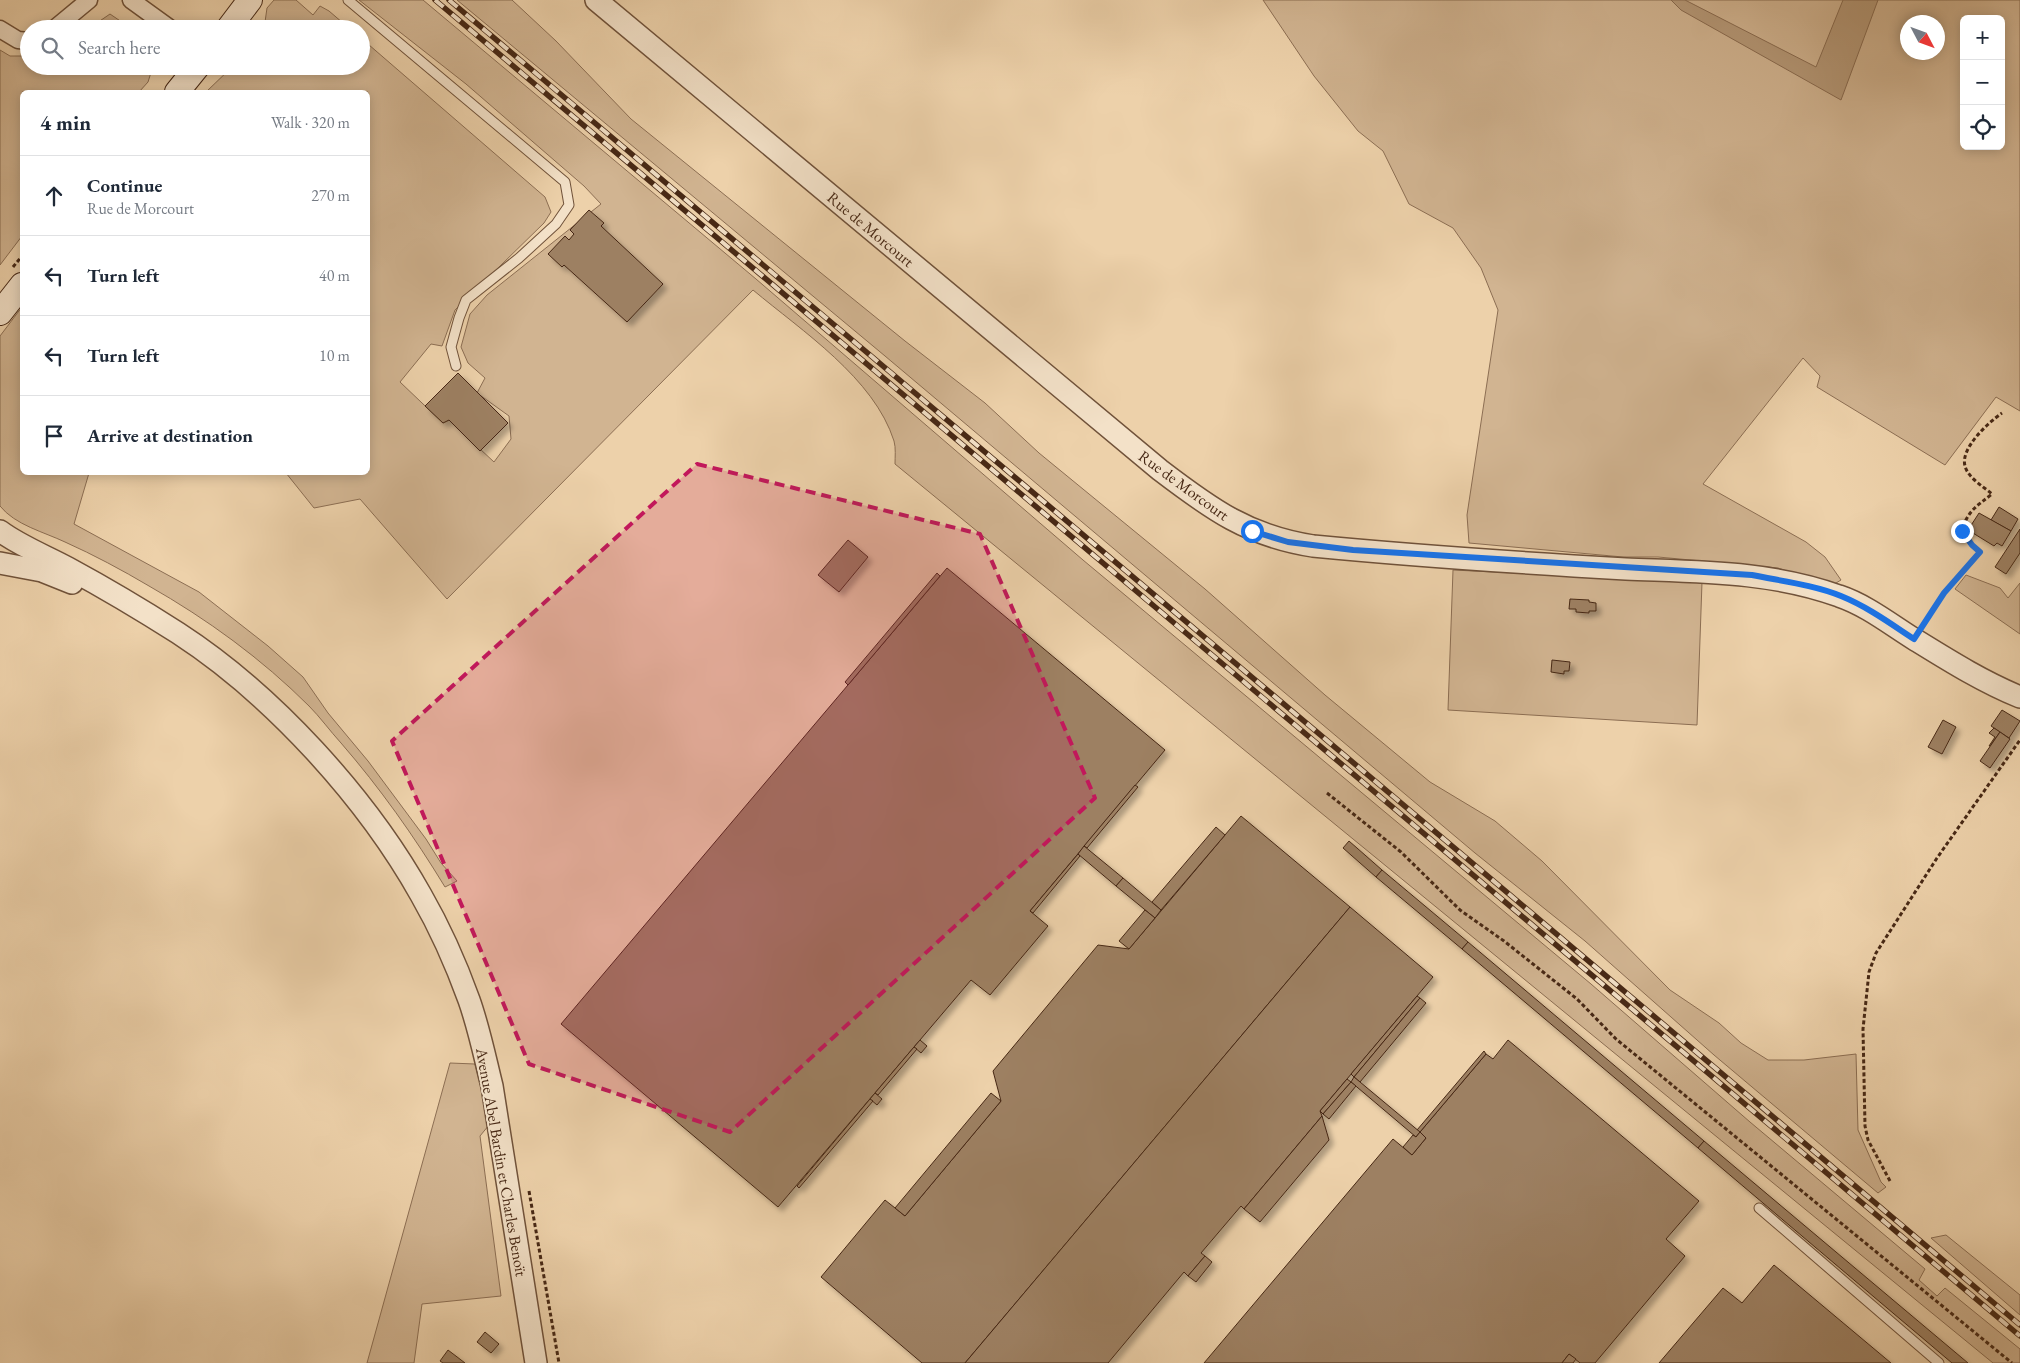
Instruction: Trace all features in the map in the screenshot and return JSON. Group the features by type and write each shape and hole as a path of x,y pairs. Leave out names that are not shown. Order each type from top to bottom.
{"main road":[{"path":"235,20 250,0"},
{"path":"179,90 191,75"},
{"path":"0,313 20,288"}],"street":[{"path":"65,20 89,0"},
{"path":"131,0 158,20"},
{"name":"Rue de Morcourt","path":"596,0 1160,470 1229,519 1252,531 1288,542 1353,550 1752,575 1802,585 1840,596 1872,612 1965,670 2020,697"},
{"path":"0,29 20,40"},
{"path":"0,531 143,611"},
{"path":"0,563 42,571 143,611"},
{"name":"Avenue Abel Bardin et Charles Benoït","path":"143,611 180,634 250,687 282,717 363,809 407,871 422,896 450,952 470,1002 484,1051 492,1086 536,1363"}],"lane":[{"path":"348,0 565,182 568,205 556,224 519,258 466,300 451,347 456,366"},
{"path":"1759,1208 1939,1363"}],"path":[{"path":"1914,639 1944,593 1980,552 1972,545 1962,531 1970,512 1992,494 1973,479 1965,466 1966,454 1988,424 2002,412"},
{"path":"1890,1181 1868,1140 1865,1126 1863,1029 1869,972 1876,953 1887,934 1937,858 2020,740"},
{"path":"1327,793 1401,852 1460,910 1504,941 1577,999 1616,1039 2012,1363"},
{"path":"529,1188 559,1363"}],"highlighted area":[{"path":"697,464 980,534 1095,798 730,1132 529,1064 392,741"}],"shaded area":[{"path":"274,0 296,0 313,15 320,6 340,20 265,20 267,8"},
{"path":"359,0 423,0 756,279 1083,560 1591,984 1750,1122 1925,1269 1919,1280 1937,1296 1945,1288 2020,1349 2020,1363 1993,1363 895,464 894,441 884,418 854,376 814,339 753,290 447,599 360,499 314,508 288,475 370,475 370,90 208,90 224,75 370,75 370,46 545,197 551,212 544,223 455,310 442,346 431,344 400,382 443,423 449,420 494,462 511,439 509,416 477,393 485,378 468,363 461,347 470,314 487,295 601,204 584,186 466,84"},
{"path":"457,0 512,0 556,41 631,119 905,341 985,403 1039,453 1205,589 1325,695 1430,782 1495,821 1542,861 1670,990 1719,1023 1741,1043 1768,1060 1804,1060 1856,1054 1858,1130 1881,1182 1886,1187 1878,1193 1714,1055 1585,941 1475,853 885,356"},
{"path":"1263,0 2020,0 2020,411 1996,397 1945,465 1817,387 1820,376 1803,358 1703,484 1806,542 1825,557 1841,580 1831,586 1778,568 1658,557 1623,557 1469,543 1467,515 1498,310 1481,268 1453,228 1409,204 1383,151 1358,131 1314,76"},
{"path":"1671,0 1685,0 1816,67 1843,0 1878,0 1841,100 1681,10"},
{"path":"110,14 119,20 101,20"},
{"path":"0,50 10,56 20,56 20,75 150,75 148,82 141,90 20,90 20,239 0,265"},
{"path":"20,310 20,475 88,475 74,524 199,592 268,646 303,677 328,713 368,761 426,839 441,863 457,881 445,887 396,813 355,760 309,706 253,656 192,612 129,574 97,557 22,523 6,513 0,506 0,336"},
{"path":"1453,570 1702,582 1697,725 1448,710"},
{"path":"1966,575 2000,588 2008,598 2020,583 2020,634 1955,589"},
{"path":"450,1063 475,1064 484,1099 489,1125 480,1136 501,1296 422,1304 414,1363 367,1363"},
{"path":"1946,1235 2020,1295 2020,1315 1931,1238"}],"building":[{"path":"589,210 604,223 601,226 663,284 627,322 564,265 562,267 548,254 565,236 569,240 574,234 570,230"},
{"path":"458,373 508,423 480,451 449,420 443,423 425,406"},
{"path":"1999,507 2018,519 2011,531 1991,520"},
{"path":"1979,513 2011,531 2002,546 1997,543 1994,546 1968,530"},
{"path":"2020,529 2020,553 2006,574 1995,567"},
{"path":"848,540 868,557 839,592 818,575"},
{"path":"947,568 1165,750 1030,911 1048,926 990,995 971,980 778,1207 561,1024"},
{"path":"937,573 940,576 848,685 845,682"},
{"path":"1570,599 1589,600 1589,602 1596,603 1596,611 1589,611 1589,613 1576,612 1576,609 1569,609"},
{"path":"1552,660 1570,662 1569,671 1564,671 1564,674 1551,672"},
{"path":"2002,710 2020,721 2009,738 1991,726"},
{"path":"1943,720 1956,727 1942,754 1928,747"},
{"path":"1994,728 2000,732 1989,746 1995,737 1989,733"},
{"path":"2000,732 2010,739 1990,768 1980,761"},
{"path":"1135,785 1138,787 1087,848 1084,846"},
{"path":"1241,816 1350,907 965,1363 922,1363 821,1277 885,1200 905,1216 1001,1101 993,1071 1098,945 1129,949"},
{"path":"1216,827 1225,835 1161,910 1152,902"},
{"path":"1349,841 1382,870 1376,877 1343,848"},
{"path":"1084,846 1123,878 1116,886 1078,854"},
{"path":"1078,854 1080,856 1033,913 1030,911"},
{"path":"1382,870 1468,942 1462,949 1376,877"},
{"path":"1123,878 1161,910 1155,918 1116,886"},
{"path":"1350,907 1433,977 1320,1111 1322,1116 1244,1209 1241,1206 1201,1253 1205,1256 1188,1276 1184,1272 1108,1363 965,1363"},
{"path":"1145,910 1155,918 1129,949 1119,941"},
{"path":"1468,942 1704,1141 1698,1148 1462,949"},
{"path":"1417,996 1420,998 1354,1077 1351,1074"},
{"path":"1420,998 1426,1003 1360,1082 1354,1077"},
{"path":"920,1040 927,1046 921,1053 914,1047"},
{"path":"1508,1040 1699,1201 1666,1239 1685,1256 1595,1363 1580,1363 1569,1354 1562,1363 1204,1363 1393,1139 1412,1155 1426,1138 1420,1132 1486,1054 1493,1059"},
{"path":"914,1047 917,1049 878,1095 875,1093"},
{"path":"1484,1051 1486,1054 1420,1132 1417,1130"},
{"path":"1354,1077 1420,1132 1416,1137 1351,1082"},
{"path":"1347,1079 1351,1082 1323,1114 1320,1111"},
{"path":"1351,1082 1356,1086 1329,1119 1323,1114"},
{"path":"875,1093 882,1099 877,1105 870,1099"},
{"path":"991,1093 1001,1101 905,1216 895,1208"},
{"path":"870,1099 873,1101 799,1188 797,1186"},
{"path":"1322,1116 1329,1140 1260,1222 1244,1209"},
{"path":"1420,1132 1426,1138 1412,1155 1403,1147 1413,1135 1416,1137"},
{"path":"1704,1141 1968,1363 1952,1363 1698,1148"},
{"path":"1205,1256 1212,1262 1196,1282 1188,1276"},
{"path":"1774,1265 1891,1363 1659,1363 1723,1288 1742,1303"},
{"path":"485,1332 499,1344 491,1353 477,1342"},
{"path":"448,1350 465,1363 443,1363 440,1361"},
{"path":"1569,1354 1576,1359 1573,1363 1562,1363"}],"railway":[{"path":"435,0 2020,1336"},
{"path":"449,0 2020,1325"}],"route":[{"path":"1252,531 1288,542 1353,550 1626,569 1706,571 1752,575 1802,585 1840,596 1872,612 1914,639 1944,593 1956,578 1976,559 1980,552 1972,545 1962,531"}]}
